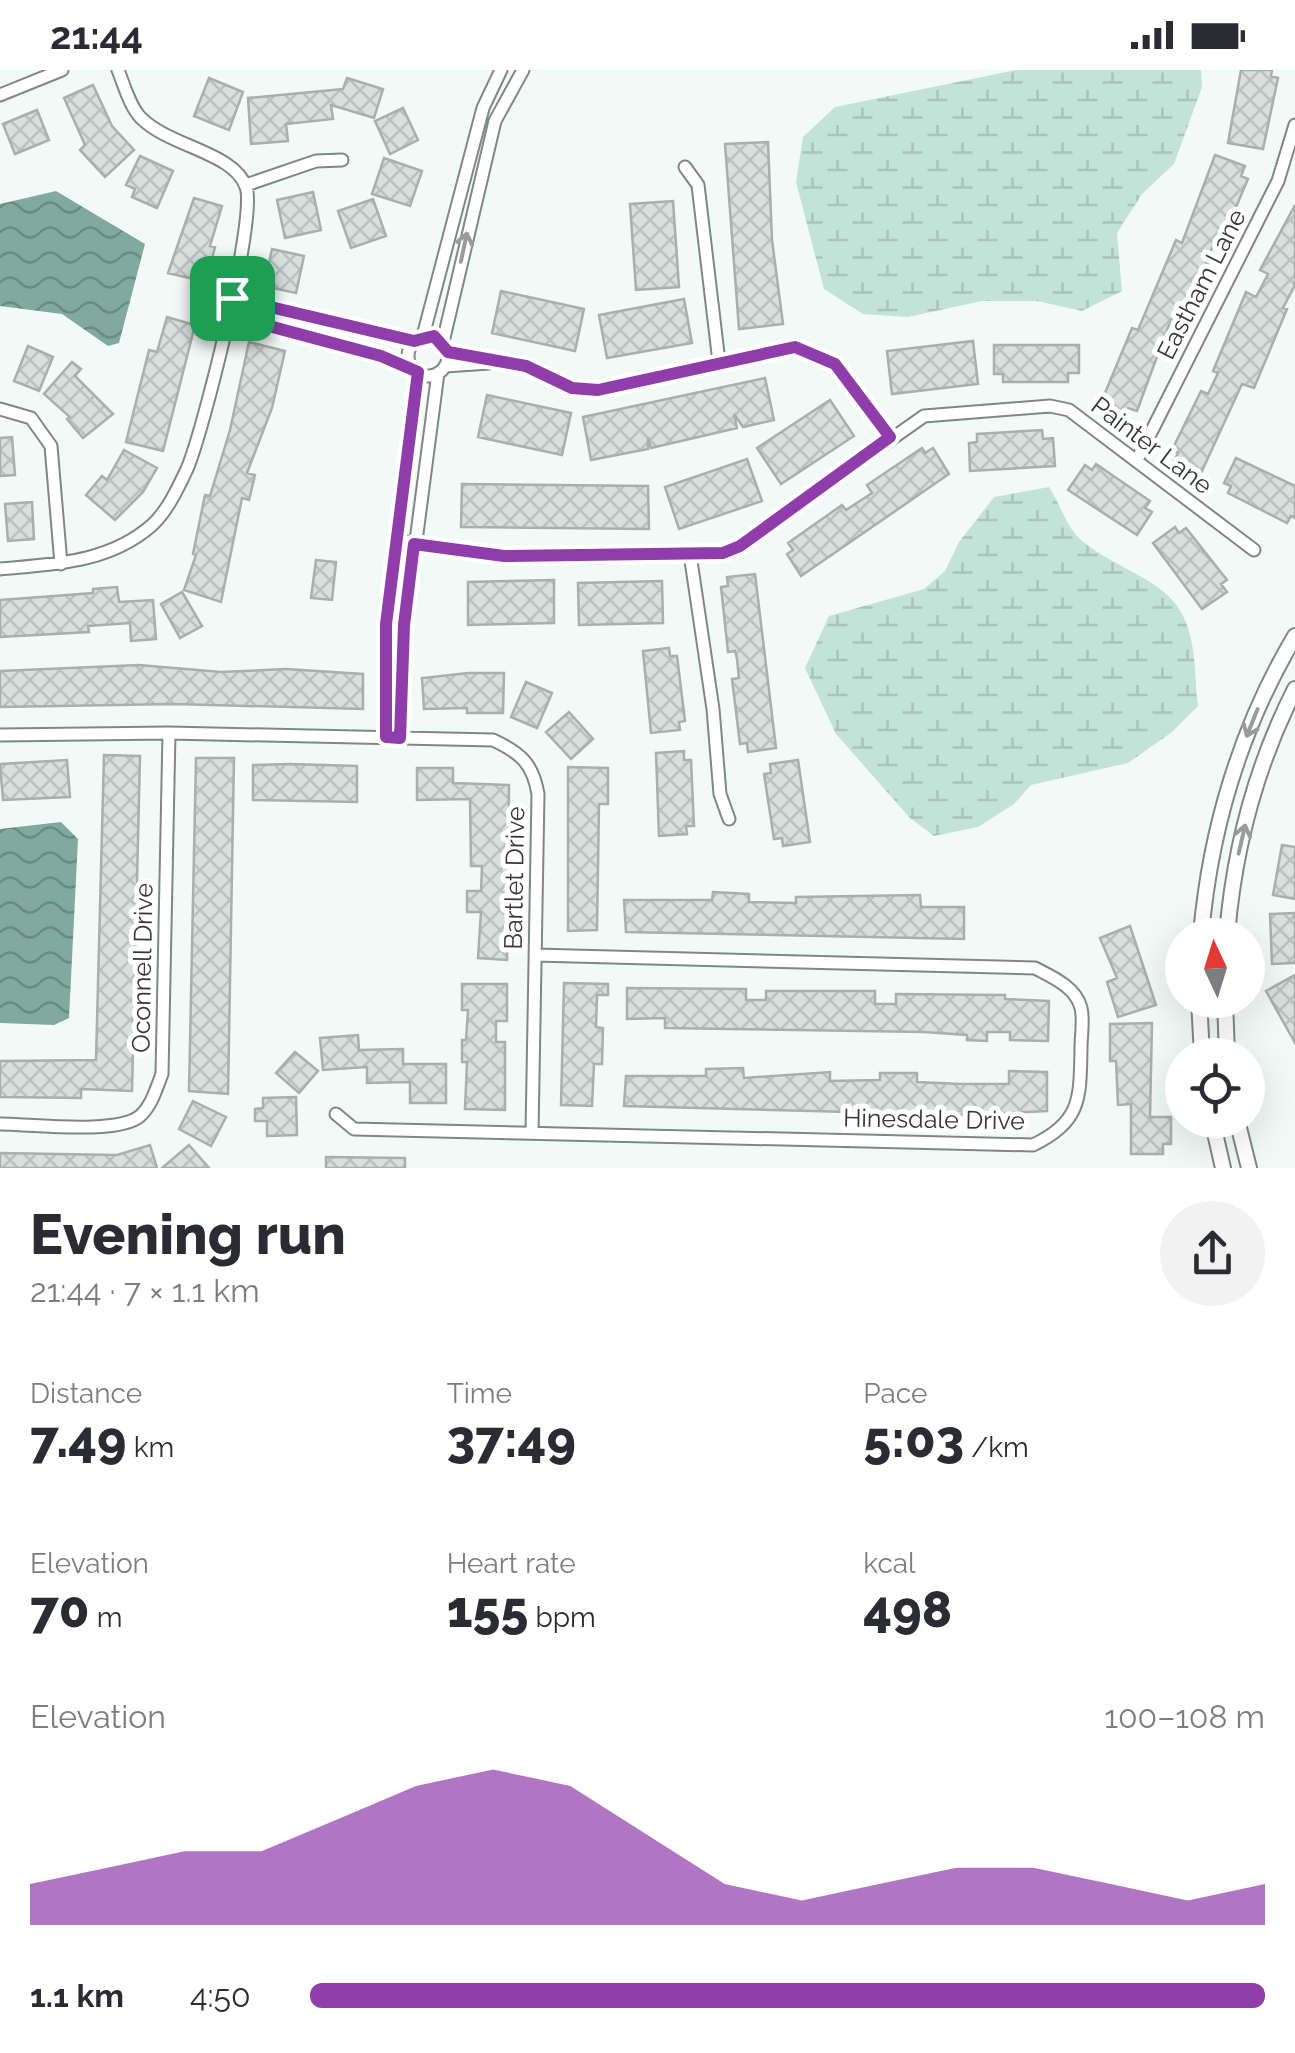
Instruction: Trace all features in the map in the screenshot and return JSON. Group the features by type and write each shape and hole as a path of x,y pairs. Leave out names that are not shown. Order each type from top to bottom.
{"street":[{"path":"0,95 62,70"},
{"path":"0,569 91,558 127,544 155,524 189,464 228,315 250,218 246,185 219,157 170,140 138,115 118,70"},
{"path":"386,737 386,624 415,370 409,349 419,339 483,108 501,70"},
{"path":"0,735 170,732 400,738 404,625 446,347 495,122 523,70"},
{"name":"Eastham Lane","path":"1137,460 1278,181 1295,125"},
{"path":"246,185 316,162 342,160"},
{"path":"686,167 698,185 719,362"},
{"path":"464,178 480,184"},
{"path":"232,298 419,339 494,362 526,366 572,388 598,390 795,347 815,352 835,364 890,437"},
{"path":"228,315 415,370 494,362"},
{"name":"Painter Lane","path":"398,540 504,556 723,553 740,546 924,416 1050,406 1068,410 1254,550"},
{"path":"0,409 31,418 52,446 61,564"},
{"path":"690,554 713,708 720,794 729,819"},
{"path":"1204,918 1225,800 1258,708 1291,653 1295,636"},
{"path":"1229,918 1235,868 1251,802 1295,690"},
{"name":"Oconnell Drive","path":"0,1124 116,1126 137,1118 152,1101 162,1074 170,732"},
{"name":"Bartlet Drive","path":"400,738 493,740 517,751 534,771 538,794 532,1132"},
{"name":"Hinesdale Drive","path":"532,1132 1033,1145 1055,1134 1072,1116 1080,1095 1082,1007 1064,984 1035,968 534,956"},
{"path":"336,1114 354,1128 532,1132"},
{"path":"1216,1138 1222,1168"},
{"path":"1242,1138 1249,1168"}],"green space":[{"path":"1016,70 1201,70 1202,87 1174,164 1142,194 1117,233 1122,291 1082,311 1037,301 982,301 908,317 863,314 824,289 796,182 803,137 835,107"},
{"path":"1049,487 1076,535 1162,590 1182,614 1194,659 1198,706 1172,732 1128,763 1031,785 1014,804 978,827 934,836 910,818 836,734 805,668 829,616 924,589 945,571 959,542 994,497"}],"water":[{"path":"56,191 145,244 119,343 108,346 62,314 0,306 0,204"},
{"path":"61,822 78,839 69,1018 54,1025 0,1023 0,829"}],"building":[{"path":"1241,70 1272,70 1271,76 1278,78 1263,149 1228,143"},
{"path":"209,78 243,92 229,130 194,116"},
{"path":"347,78 383,89 374,118 331,105 333,119 286,124 288,141 251,144 248,98 343,89"},
{"path":"93,85 112,126 134,150 105,177 80,150 85,145 64,98"},
{"path":"403,108 418,140 390,154 375,121"},
{"path":"37,110 49,140 15,154 3,124"},
{"path":"768,142 772,240 783,324 739,329 725,144"},
{"path":"1215,155 1245,166 1241,176 1248,179 1222,240 1216,238 1206,263 1209,264 1181,324 1172,320 1168,327 1137,411 1128,408 1125,415 1100,405 1132,328 1138,330 1176,240 1182,243"},
{"path":"140,156 173,171 157,208 132,197 135,189 126,185"},
{"path":"384,158 422,171 410,206 372,194"},
{"path":"313,192 321,230 285,238 277,200"},
{"path":"194,198 222,206 210,246 215,247 206,282 168,273"},
{"path":"373,199 386,236 351,248 338,211"},
{"path":"673,201 679,287 636,290 630,204"},
{"path":"1295,205 1295,285 1283,308 1287,309 1254,388 1242,384 1201,473 1174,461 1178,453 1172,450 1201,391 1208,394 1218,373 1213,371 1246,292 1256,297 1268,274 1260,270"},
{"path":"272,249 304,256 296,293 264,286"},
{"path":"501,291 584,309 575,351 492,333"},
{"path":"684,299 692,343 607,358 599,315"},
{"path":"167,317 195,325 163,451 126,442 149,350 157,352"},
{"path":"973,341 978,384 892,394 887,351"},
{"path":"249,342 285,351 272,408 247,473 255,475 249,500 242,498 221,602 184,590 196,555 193,554 205,495 210,496 230,430"},
{"path":"994,345 1079,345 1079,373 1068,373 1068,382 1003,382 1003,374 994,374"},
{"path":"28,346 53,357 39,391 14,381"},
{"path":"72,362 81,369 75,376 113,414 83,438 67,419 70,417 44,394"},
{"path":"765,378 774,420 743,427 734,414 737,428 651,448 648,438 648,449 591,460 583,417"},
{"path":"487,395 571,413 562,455 478,437"},
{"path":"830,400 854,436 781,484 757,448"},
{"path":"1042,430 1043,439 1053,438 1055,466 970,471 969,443 977,442 977,434"},
{"path":"12,437 15,475 0,476 0,438"},
{"path":"922,448 925,453 933,448 949,474 801,576 787,554 793,550 788,543 842,505 846,510 872,493 867,485"},
{"path":"124,450 157,468 143,492 115,520 86,495 102,476 107,480"},
{"path":"1236,458 1295,486 1295,518 1291,516 1287,523 1228,493 1231,486 1224,483"},
{"path":"747,459 762,501 679,529 665,487"},
{"path":"1096,464 1150,501 1145,508 1152,512 1137,535 1068,490 1085,465 1092,470"},
{"path":"462,484 648,486 649,529 461,527"},
{"path":"32,502 34,539 8,541 5,504"},
{"path":"1175,527 1179,533 1186,528 1227,580 1221,584 1227,592 1202,609 1153,543"},
{"path":"316,560 336,562 332,600 311,598"},
{"path":"755,574 776,748 748,752 747,743 740,744 732,679 739,678 737,659 735,651 728,652 721,587 728,586 727,577"},
{"path":"554,580 554,623 468,625 468,582"},
{"path":"662,581 663,623 579,625 578,583"},
{"path":"117,587 119,602 153,600 156,639 131,641 130,623 88,626 89,632 0,637 0,600 93,593 93,589"},
{"path":"182,592 202,626 180,638 161,604"},
{"path":"669,648 670,656 677,656 685,721 679,722 680,730 651,733 643,651"},
{"path":"139,665 221,672 286,669 363,674 363,709 174,704 0,707 0,671"},
{"path":"504,673 503,713 467,713 467,708 424,709 422,678"},
{"path":"526,682 552,693 537,728 511,717"},
{"path":"569,712 593,739 571,759 546,732"},
{"path":"684,751 684,760 691,760 694,826 686,826 687,834 659,836 656,753"},
{"path":"104,755 140,756 132,1091 81,1089 81,1098 0,1097 0,1061 96,1060"},
{"path":"196,758 234,758 228,1094 189,1091"},
{"path":"67,760 70,797 3,800 0,764"},
{"path":"798,760 810,842 783,846 782,838 774,839 764,774 771,773 770,764"},
{"path":"253,765 357,766 357,802 253,800"},
{"path":"568,767 608,768 608,804 599,804 597,930 568,931"},
{"path":"417,768 453,768 453,783 509,785 507,960 478,958 481,912 467,912 467,891 481,891 482,866 471,866 470,799 417,800"},
{"path":"1282,845 1295,847 1295,899 1273,895"},
{"path":"713,892 749,894 749,902 796,903 796,897 920,895 921,907 964,907 964,939 626,932 624,900 712,900"},
{"path":"1295,913 1295,963 1272,964 1270,914"},
{"path":"1130,926 1156,1005 1118,1017 1107,982 1117,978 1100,938"},
{"path":"1295,975 1295,1043 1266,991"},
{"path":"564,983 608,984 608,995 597,995 596,1027 603,1028 602,1064 594,1064 592,1106 561,1105"},
{"path":"462,984 507,984 507,1021 496,1021 496,1042 505,1042 505,1110 465,1109 467,1062 462,1062 462,1040 466,1040 468,1010 462,1010"},
{"path":"627,988 746,989 746,1000 766,1000 766,991 875,991 875,1004 896,1004 896,994 1005,995 1005,999 1049,1001 1048,1041 1010,1040 1010,1032 987,1032 987,1041 967,1040 967,1035 924,1032 665,1028 665,1018 627,1019"},
{"path":"1152,1023 1150,1117 1165,1117 1165,1138 1171,1138 1171,1144 1163,1144 1163,1154 1131,1154 1131,1104 1118,1105 1116,1061 1110,1061 1110,1024"},
{"path":"358,1035 359,1050 403,1049 403,1064 446,1064 446,1103 410,1103 410,1082 367,1083 367,1067 323,1070 320,1038"},
{"path":"295,1052 318,1071 299,1093 276,1073"},
{"path":"743,1068 744,1078 830,1072 830,1081 880,1080 880,1073 917,1073 917,1082 961,1084 1009,1084 1009,1071 1047,1072 1047,1111 966,1115 624,1106 626,1076 706,1076 706,1069"},
{"path":"296,1097 297,1135 267,1136 267,1121 255,1121 255,1109 263,1108 263,1098"},
{"path":"193,1101 226,1117 211,1146 179,1129"},
{"path":"150,1145 157,1168 0,1168 0,1153 117,1155"},
{"path":"189,1145 209,1168 162,1168"},
{"path":"326,1157 405,1158 405,1168 326,1168"}],"route":[{"path":"232,298 414,341 434,336 448,352 526,366 572,388 598,390 795,347 815,352 835,364 890,437 740,546 723,553 504,556 455,553 414,544 404,625 400,738 386,737 386,624 410,460 418,372 381,356 228,315 232,298"}]}
